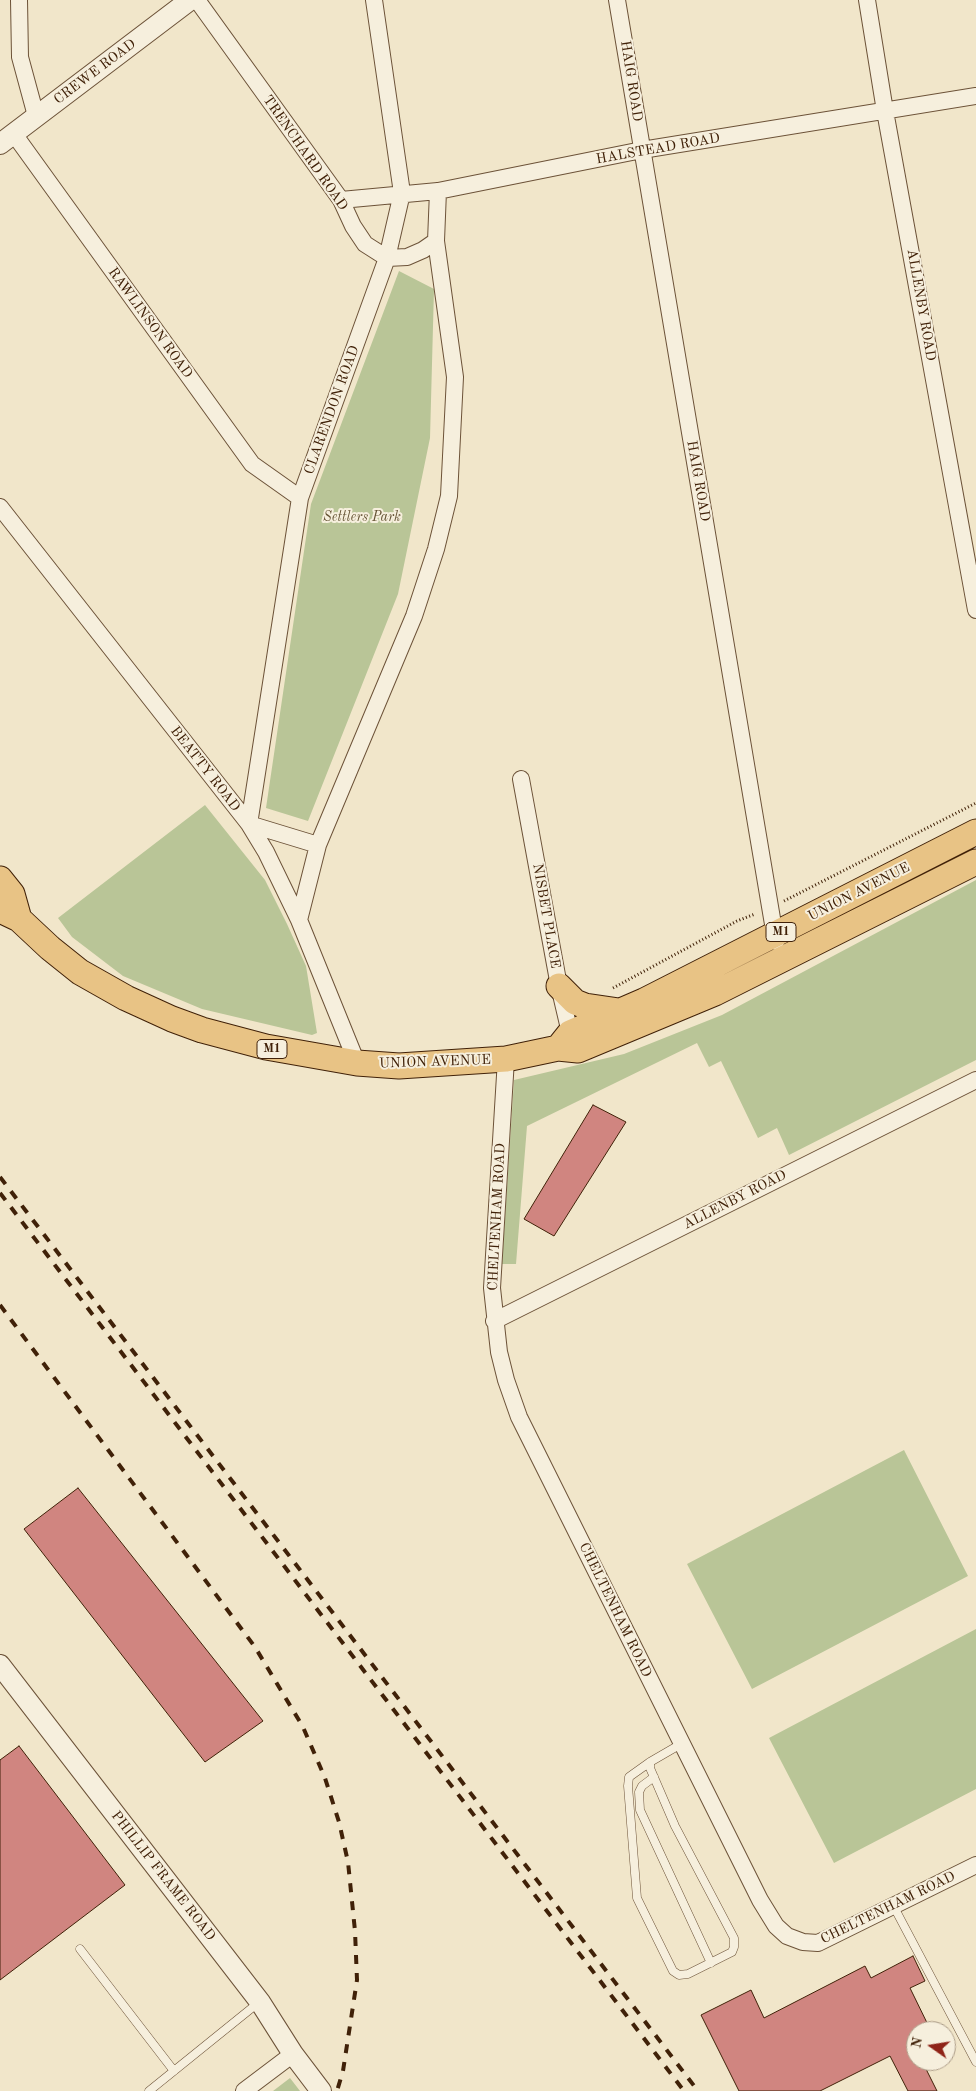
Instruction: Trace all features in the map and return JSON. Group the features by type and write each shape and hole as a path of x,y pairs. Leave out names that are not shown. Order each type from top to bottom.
{"main road":[{"name":"UNION AVENUE","path":"569,1044 620,1011 644,1002 976,832"},
{"name":"UNION AVENUE","path":"0,878 12,894 9,914 80,972 126,998 172,1019 202,1030 266,1048 357,1063 399,1066 506,1059 569,1044 715,993 976,862"},
{"path":"559,986 575,1002 586,1006 620,1011"}],"street":[{"path":"19,0 20,57 36,116"},
{"name":"CREWE ROAD","path":"7,139 190,0"},
{"name":"TRENCHARD ROAD","path":"197,0 341,200 353,226 365,244 387,258"},
{"name":"CLARENDON ROAD","path":"249,824 300,498 387,258 402,193 374,0"},
{"name":"HAIG ROAD","path":"617,0 774,935 780,961"},
{"name":"ALLENBY ROAD","path":"867,0 885,111 976,610"},
{"name":"HALSTEAD ROAD","path":"341,200 438,191 642,150 976,96"},
{"name":"RAWLINSON ROAD","path":"7,139 252,464 300,498"},
{"path":"299,920 318,845 414,616 436,549 449,496 455,376 436,241 438,191"},
{"path":"387,258 407,257 423,250 436,241"},
{"name":"BEATTY ROAD","path":"0,506 249,824 266,852 299,920 357,1063"},
{"name":"NISBET PLACE","path":"521,780 569,1044"},
{"path":"249,824 318,845"},
{"name":"CHELTENHAM ROAD","path":"506,1059 492,1288 494,1321 506,1380 519,1417 760,1900 776,1926 787,1936 803,1942 818,1943 976,1865"},
{"name":"ALLENBY ROAD","path":"494,1321 976,1080"},
{"name":"PHILLIP FRAME ROAD","path":"0,1665 260,2002 297,2059 321,2091"},
{"path":"244,2091 297,2059"}],"lane":[{"path":"650,1762 650,1768 675,1826 734,1938 732,1952 688,1974 679,1975 673,1971 636,1898 628,1786 629,1777 650,1762 682,1744"},
{"path":"654,1777 642,1786 639,1792 640,1810 711,1963"},
{"path":"894,1907 976,2062"},
{"path":"80,1949 174,2071"},
{"path":"149,2091 260,2002"}],"green space":[{"name":"Settlers Park","path":"399,271 434,289 430,438 398,594 308,821 266,808 311,504"},
{"path":"205,805 265,880 287,924 306,966 317,1033 312,1035 202,1009 123,976 72,937 58,918"},
{"path":"976,880 976,1060 789,1155 777,1128 758,1138 721,1061 709,1067 697,1043 527,1126 516,1264 502,1264 514,1080 624,1054 722,1015"},
{"path":"904,1450 968,1576 752,1689 687,1564"},
{"path":"976,1629 976,1789 834,1863 769,1738"},
{"path":"290,2078 300,2091 273,2091"}],"building":[{"path":"593,1105 626,1122 554,1236 524,1219"},
{"path":"78,1488 263,1721 205,1762 24,1529"},
{"path":"19,1746 125,1885 0,1980 0,1760"},
{"path":"913,1956 925,1981 910,1988 926,2021 906,2021 906,2071 927,2071 937,2091 908,2091 890,2056 820,2091 739,2091 701,2015 751,1990 764,2018 865,1966 871,1978"}],"railway":[{"path":"0,1177 698,2091"},
{"path":"0,1193 684,2091"},
{"path":"0,1305 255,1647 303,1727 325,1778 339,1822 348,1862 355,1931 357,1980 343,2071 337,2091"}]}
